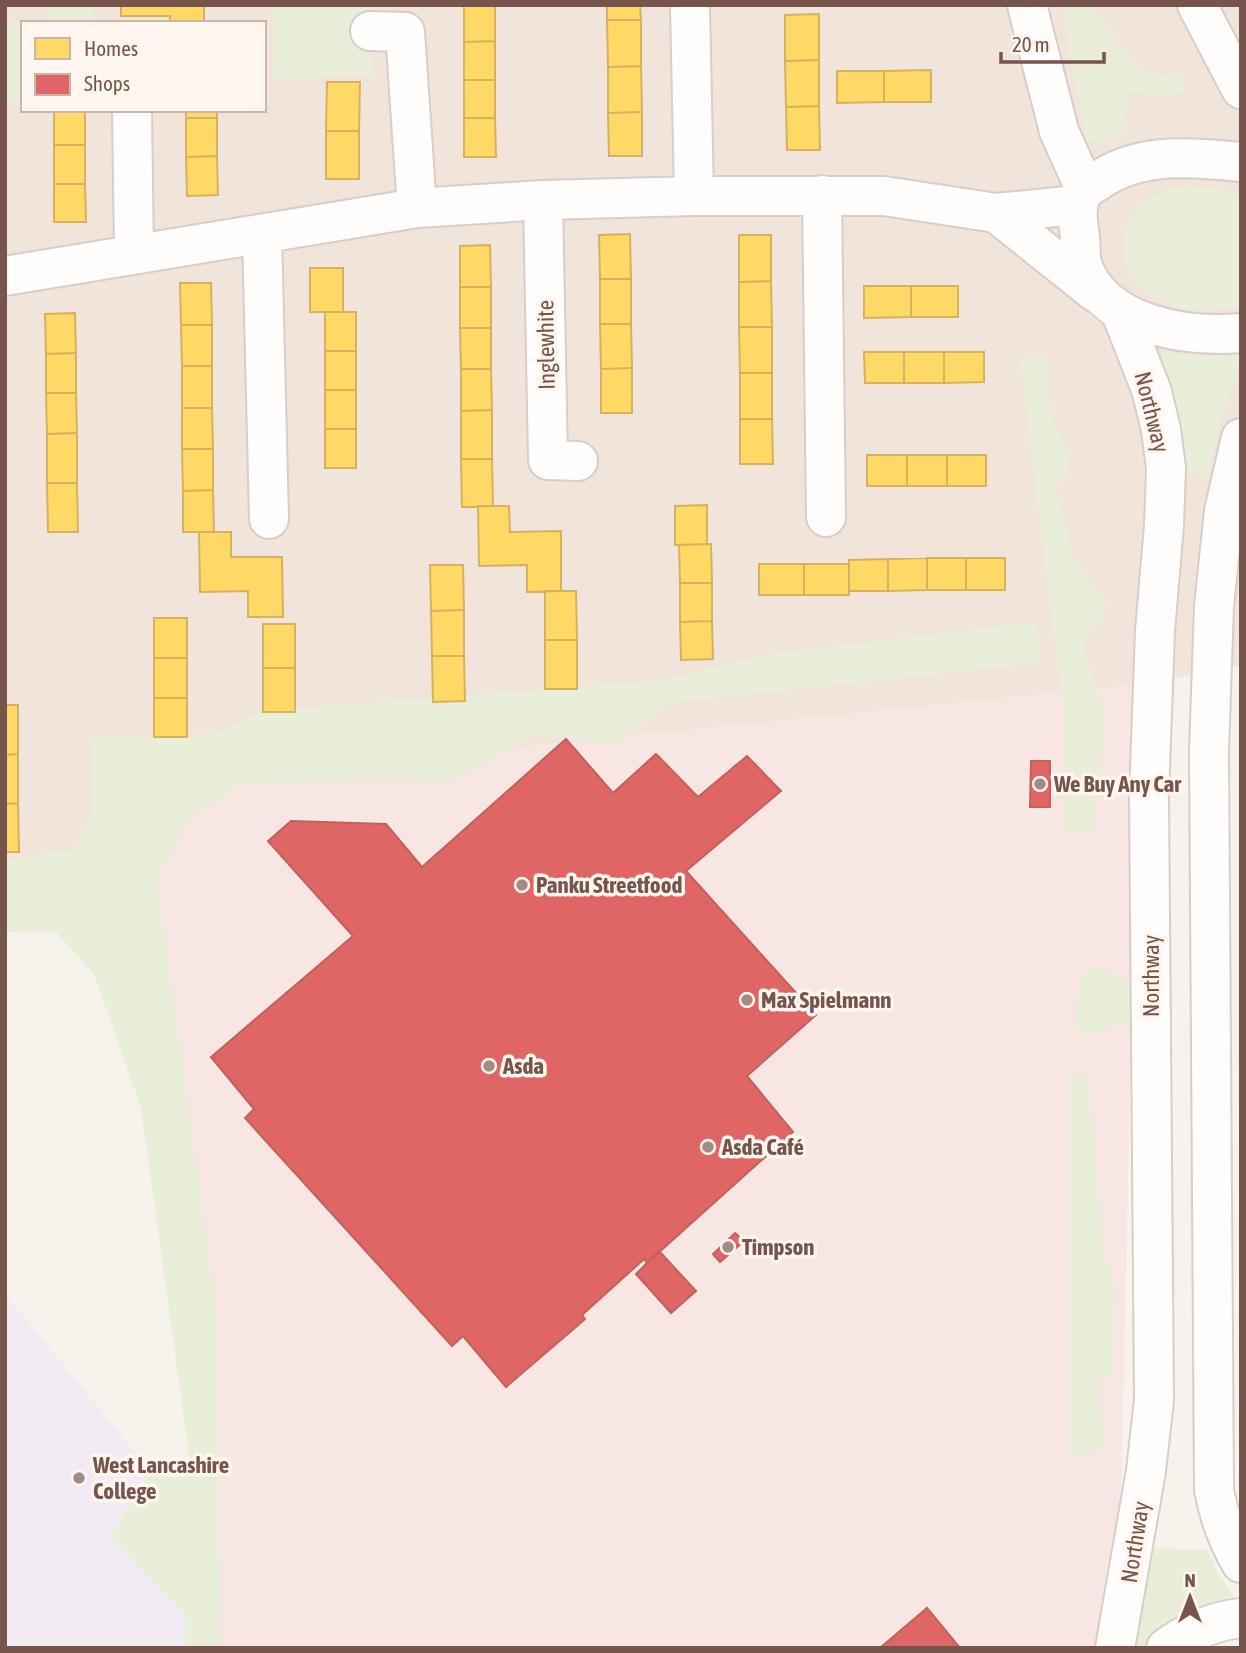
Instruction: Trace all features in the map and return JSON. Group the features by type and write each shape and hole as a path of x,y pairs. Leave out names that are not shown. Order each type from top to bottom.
{"street":[{"path":"691,5 694,196"},
{"path":"1027,5 1059,131 1081,197"},
{"path":"1197,5 1241,89"},
{"path":"370,31 405,33 417,208"},
{"path":"132,112 134,254"},
{"path":"5,276 417,208 543,200 821,195 884,196 996,213 1081,197 1109,174 1146,161 1192,157 1241,162"},
{"path":"814,496 821,195"},
{"name":"Northway","path":"1081,197 1082,264 1110,303 1152,392 1166,468 1155,631 1149,796 1154,1400 1146,1471 1115,1648"},
{"name":"Inglewhite","path":"543,200 548,460 578,461"},
{"path":"996,213 1110,303 1157,327 1191,334 1241,333"},
{"path":"261,234 269,519"},
{"path":"1241,438 1224,511 1228,618 1209,751 1214,1490 1220,1518 1241,1563"},
{"path":"1209,751 1229,727 1241,718"},
{"path":"1166,1648 1184,1635 1227,1619 1241,1618"}],"shaded area":[{"path":"5,5 1241,5 1241,665 5,917"},
{"path":"1139,684 1121,1495 1095,1648 208,1648 149,851 228,776"},
{"name":"West Lancashire College","path":"5,1294 135,1452 170,1503 208,1648 5,1648"}],"green space":[{"path":"49,5 92,5 92,21 48,21"},
{"path":"273,5 368,5 372,76 274,79"},
{"path":"1064,5 1092,5 1137,70 1162,75 1181,72 1184,92 1159,97 1130,91 1125,111 1126,131 1107,143 1087,141 1069,53"},
{"path":"5,21 21,22 21,103 5,103"},
{"path":"1187,186 1241,193 1241,307 1206,310 1179,308 1148,293 1133,277 1125,258 1124,239 1129,221 1142,205 1161,193"},
{"path":"1165,351 1199,357 1241,353 1241,364 1221,419 1208,476 1197,471 1185,474 1178,415 1160,357"},
{"path":"1020,358 1048,358 1050,415 1066,446 1069,473 1055,487 1074,560 1108,607 1082,644 1107,718 1091,835 1063,827 1064,717"},
{"path":"1036,622 1041,663 669,703 616,746 536,734 457,780 240,783 187,824 157,879 216,1302 221,1648 186,1648 185,1616 110,1537 157,1460 191,1469 141,1108 94,974 55,931 5,932 5,860 75,850 92,817 93,737 217,734 262,711 659,681 764,655"},
{"path":"1091,964 1120,977 1138,993 1139,1021 1083,1036 1076,1022 1076,1006 1081,983"},
{"path":"1088,1074 1104,1251 1116,1290 1114,1369 1100,1383 1105,1450 1070,1456 1069,1076"},
{"path":"1155,1546 1207,1550 1236,1600 1153,1639 1142,1648 1134,1648"}],"building: Homes":[{"path":"121,5 204,5 204,21 170,21 170,16 121,16"},
{"path":"464,5 495,5 495,41 464,42"},
{"path":"607,5 640,5 641,20 607,20"},
{"path":"819,14 819,60 785,61 785,15"},
{"path":"607,20 641,20 641,66 608,67"},
{"path":"495,41 495,80 464,80 464,42"},
{"path":"819,60 819,106 786,107 785,61"},
{"path":"641,66 642,112 608,113 608,67"},
{"path":"931,70 931,102 884,102 884,71"},
{"path":"837,71 884,71 884,102 837,103"},
{"path":"464,80 495,80 495,118 464,118"},
{"path":"327,82 360,82 359,131 326,131"},
{"path":"819,106 820,150 787,150 786,107"},
{"path":"54,112 85,112 85,145 54,145"},
{"path":"186,112 217,112 217,118 186,118"},
{"path":"642,112 642,156 609,156 608,113"},
{"path":"186,118 217,118 217,156 186,157"},
{"path":"464,118 495,118 496,157 464,157"},
{"path":"326,131 359,131 359,179 326,179"},
{"path":"54,145 85,145 85,184 54,184"},
{"path":"217,156 218,195 187,196 186,157"},
{"path":"54,184 85,184 86,222 54,222"},
{"path":"630,234 631,279 600,279 599,235"},
{"path":"739,235 771,235 771,281 739,282"},
{"path":"490,245 491,287 460,287 460,246"},
{"path":"310,268 343,268 343,312 310,312"},
{"path":"600,279 631,279 631,324 600,324"},
{"path":"771,281 772,327 739,327 739,282"},
{"path":"180,283 211,283 212,325 181,325"},
{"path":"864,286 911,286 911,317 864,318"},
{"path":"911,286 958,286 958,317 911,317"},
{"path":"460,287 491,287 491,328 460,328"},
{"path":"325,312 356,312 356,351 325,351"},
{"path":"75,313 76,353 46,354 45,314"},
{"path":"600,324 631,324 632,368 601,369"},
{"path":"181,325 212,325 212,366 182,366"},
{"path":"739,327 772,327 772,373 740,373"},
{"path":"460,328 491,328 491,369 461,369"},
{"path":"325,351 356,351 356,390 325,390"},
{"path":"864,352 904,352 904,383 865,383"},
{"path":"904,352 944,352 944,383 904,383"},
{"path":"944,352 984,352 984,382 944,383"},
{"path":"76,353 76,393 46,393 46,354"},
{"path":"182,366 212,366 212,408 182,408"},
{"path":"632,368 632,413 601,413 601,369"},
{"path":"461,369 491,369 492,410 461,411"},
{"path":"740,373 772,373 772,419 740,419"},
{"path":"325,390 356,390 356,429 325,429"},
{"path":"46,393 76,393 77,433 47,434"},
{"path":"182,408 212,408 213,449 182,449"},
{"path":"492,410 492,459 461,459 461,411"},
{"path":"740,419 772,419 773,464 740,464"},
{"path":"325,429 356,429 356,468 325,468"},
{"path":"77,433 77,483 47,483 47,434"},
{"path":"182,449 213,449 213,490 183,491"},
{"path":"867,455 907,455 907,486 867,486"},
{"path":"907,455 947,455 947,486 907,486"},
{"path":"947,455 986,455 986,486 947,486"},
{"path":"461,459 492,459 493,506 462,507"},
{"path":"47,483 77,483 78,532 48,532"},
{"path":"213,490 214,532 183,532 183,491"},
{"path":"707,505 707,544 675,545 675,506"},
{"path":"478,506 509,506 510,532 561,531 561,591 527,592 527,565 479,566"},
{"path":"199,532 231,532 231,557 282,557 283,617 248,617 248,591 200,592"},
{"path":"711,544 712,583 680,583 679,545"},
{"path":"927,558 927,590 888,591 888,559"},
{"path":"927,558 966,558 966,590 927,590"},
{"path":"966,558 1005,558 1005,590 966,590"},
{"path":"888,559 888,591 849,591 849,560"},
{"path":"759,564 804,564 804,595 759,595"},
{"path":"804,564 849,564 849,595 804,595"},
{"path":"430,565 463,565 464,610 431,611"},
{"path":"680,583 712,583 712,621 680,622"},
{"path":"545,591 576,591 577,640 545,640"},
{"path":"464,610 464,656 432,656 431,611"},
{"path":"154,618 187,618 187,658 154,658"},
{"path":"712,621 713,659 681,660 680,622"},
{"path":"263,624 295,624 295,668 263,668"},
{"path":"545,640 577,640 577,689 545,689"},
{"path":"432,656 464,656 465,701 433,702"},
{"path":"154,658 187,658 187,698 154,698"},
{"path":"263,668 295,668 295,712 263,712"},
{"path":"154,698 187,698 187,737 154,737"},
{"path":"5,705 18,705 18,754 5,755"},
{"path":"18,754 18,803 5,804 5,755"},
{"path":"18,803 19,852 5,852 5,804"}],"building: Shops":[{"name":"Asda","path":"566,739 613,793 656,754 698,797 747,756 781,791 686,871 816,1015 747,1076 793,1132 647,1263 644,1259 582,1315 585,1319 506,1387 463,1336 452,1346 245,1118 254,1109 211,1057 353,936 268,841 291,821 386,824 422,867"},
{"name":"We Buy Any Car","path":"1031,761 1050,761 1050,807 1030,807"},
{"name":"Timpson","path":"735,1233 744,1241 720,1262 713,1254"},
{"path":"659,1251 696,1291 671,1313 636,1274"},
{"path":"927,1608 960,1648 880,1648"}],"place":[{"name":"We Buy Any Car","path":"1040,784"},
{"name":"Panku Streetfood","path":"522,885"},
{"name":"Max Spielmann","path":"747,1000"},
{"name":"Asda","path":"489,1066"},
{"name":"Asda Café","path":"708,1147"},
{"name":"Timpson","path":"728,1247"},
{"name":"West Lancashire College","path":"79,1478"}]}
